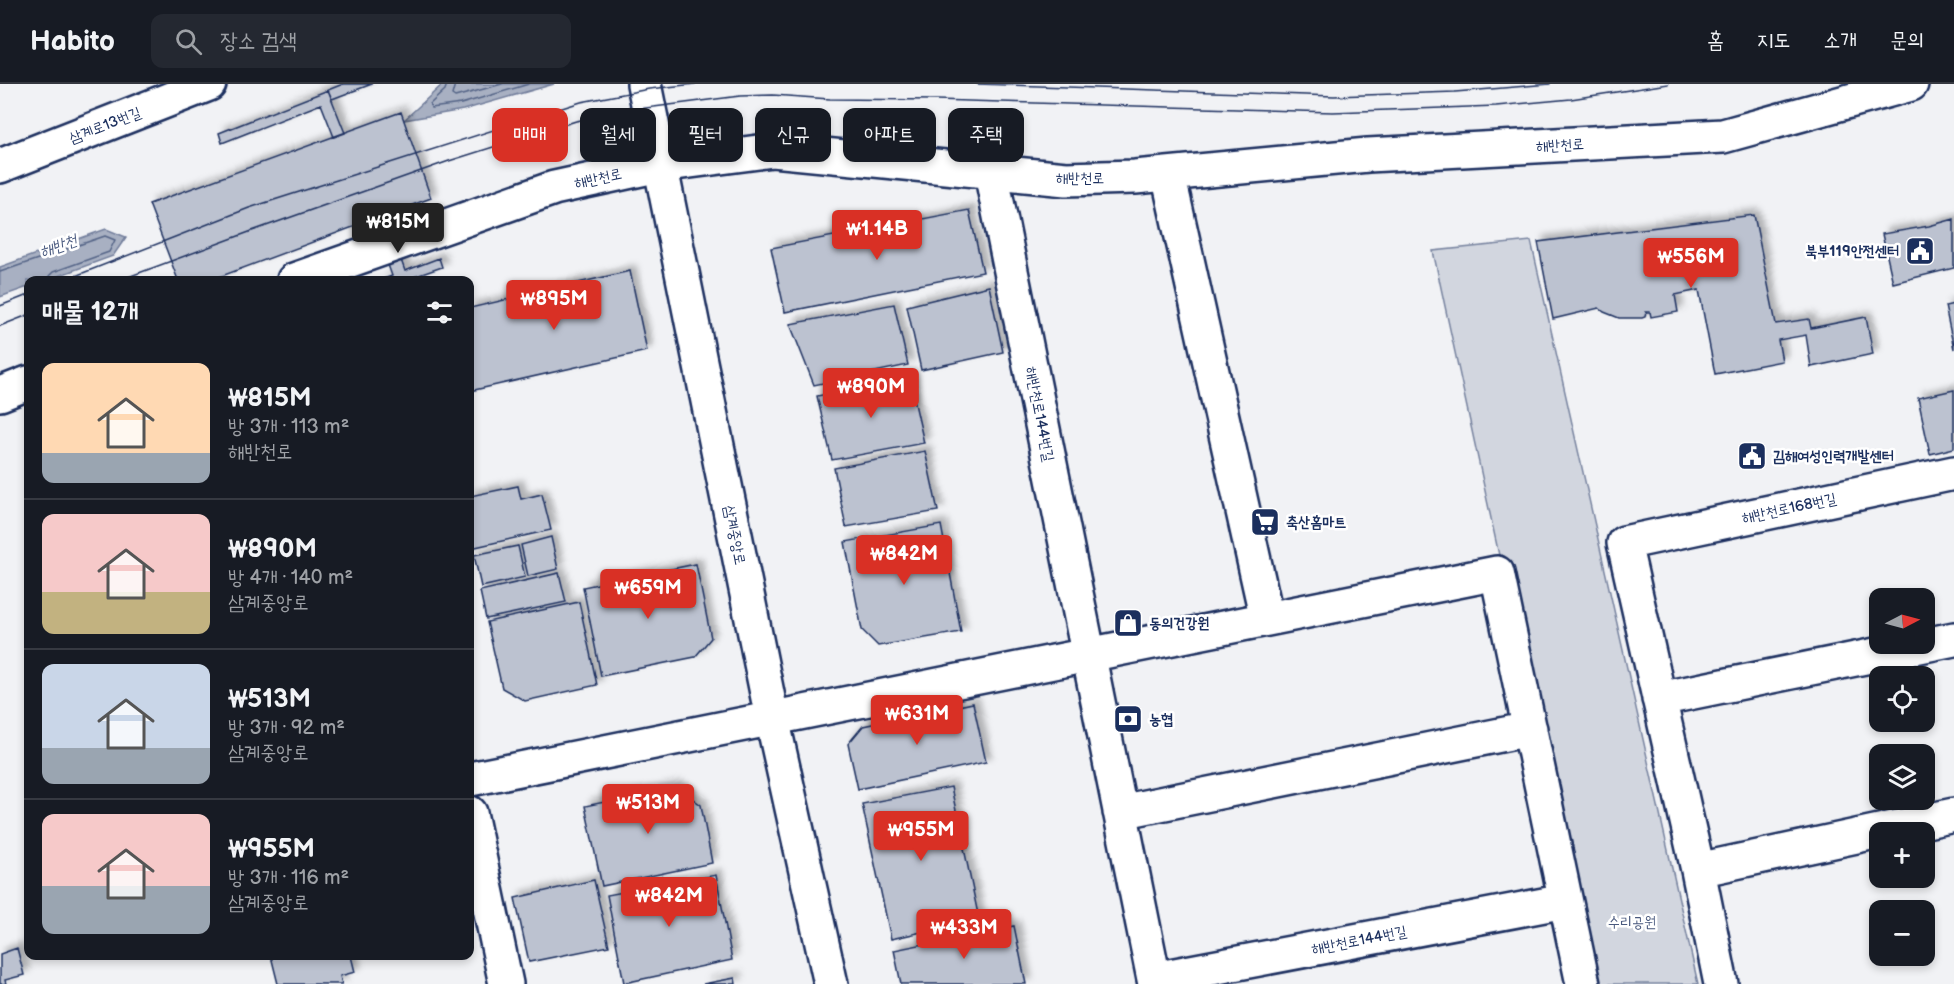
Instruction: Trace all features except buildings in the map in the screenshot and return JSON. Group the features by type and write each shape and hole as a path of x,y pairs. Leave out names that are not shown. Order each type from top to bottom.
{"street":[{"name":"삼계로13번길","path":"0,166 149,95 209,84"},
{"name":"삼계중앙로","path":"644,84 772,718 831,984"},
{"name":"해반천로","path":"316,276 350,270 554,188 660,165 773,150 1066,179 1168,174 1368,156 1723,135 1911,84"},
{"name":"해반천로144번길","path":"991,172 1154,982 1565,901"},
{"path":"1168,174 1267,619"},
{"path":"0,394 24,385"},
{"name":"해반천로168번길","path":"1659,699 1624,543 1954,472"},
{"path":"474,779 1497,573 1583,984"},
{"path":"1721,984 1659,699 1954,639"},
{"path":"1120,812 1530,729"},
{"path":"1698,870 1954,815"},
{"path":"474,832 506,984"}],"green space":[{"name":"수리공원","path":"1531,241 1698,984 1592,984 1433,251"}],"water":[{"path":"443,84 554,84 463,110 404,120"},
{"name":"해반천","path":"106,229 126,237 113,256 58,276 24,276 24,288 0,297 0,267"}],"tram line":[{"path":"75,276 249,208 581,102 649,89 695,84"},
{"path":"977,84 1334,96 1455,92 1550,84"},
{"path":"131,276 449,161 576,121 638,109 740,96 773,95 830,99 1333,112 1496,106 1571,99 1668,84"},
{"path":"0,306 24,297"},
{"path":"0,326 24,317"}],"place":[{"name":"북부119안전센터","path":"1920,251"},
{"name":"김해여성인력개발센터","path":"1752,456"},
{"name":"축산홈마트","path":"1265,522"},
{"name":"동의건강원","path":"1128,623"},
{"name":"농협","path":"1128,719"}]}
